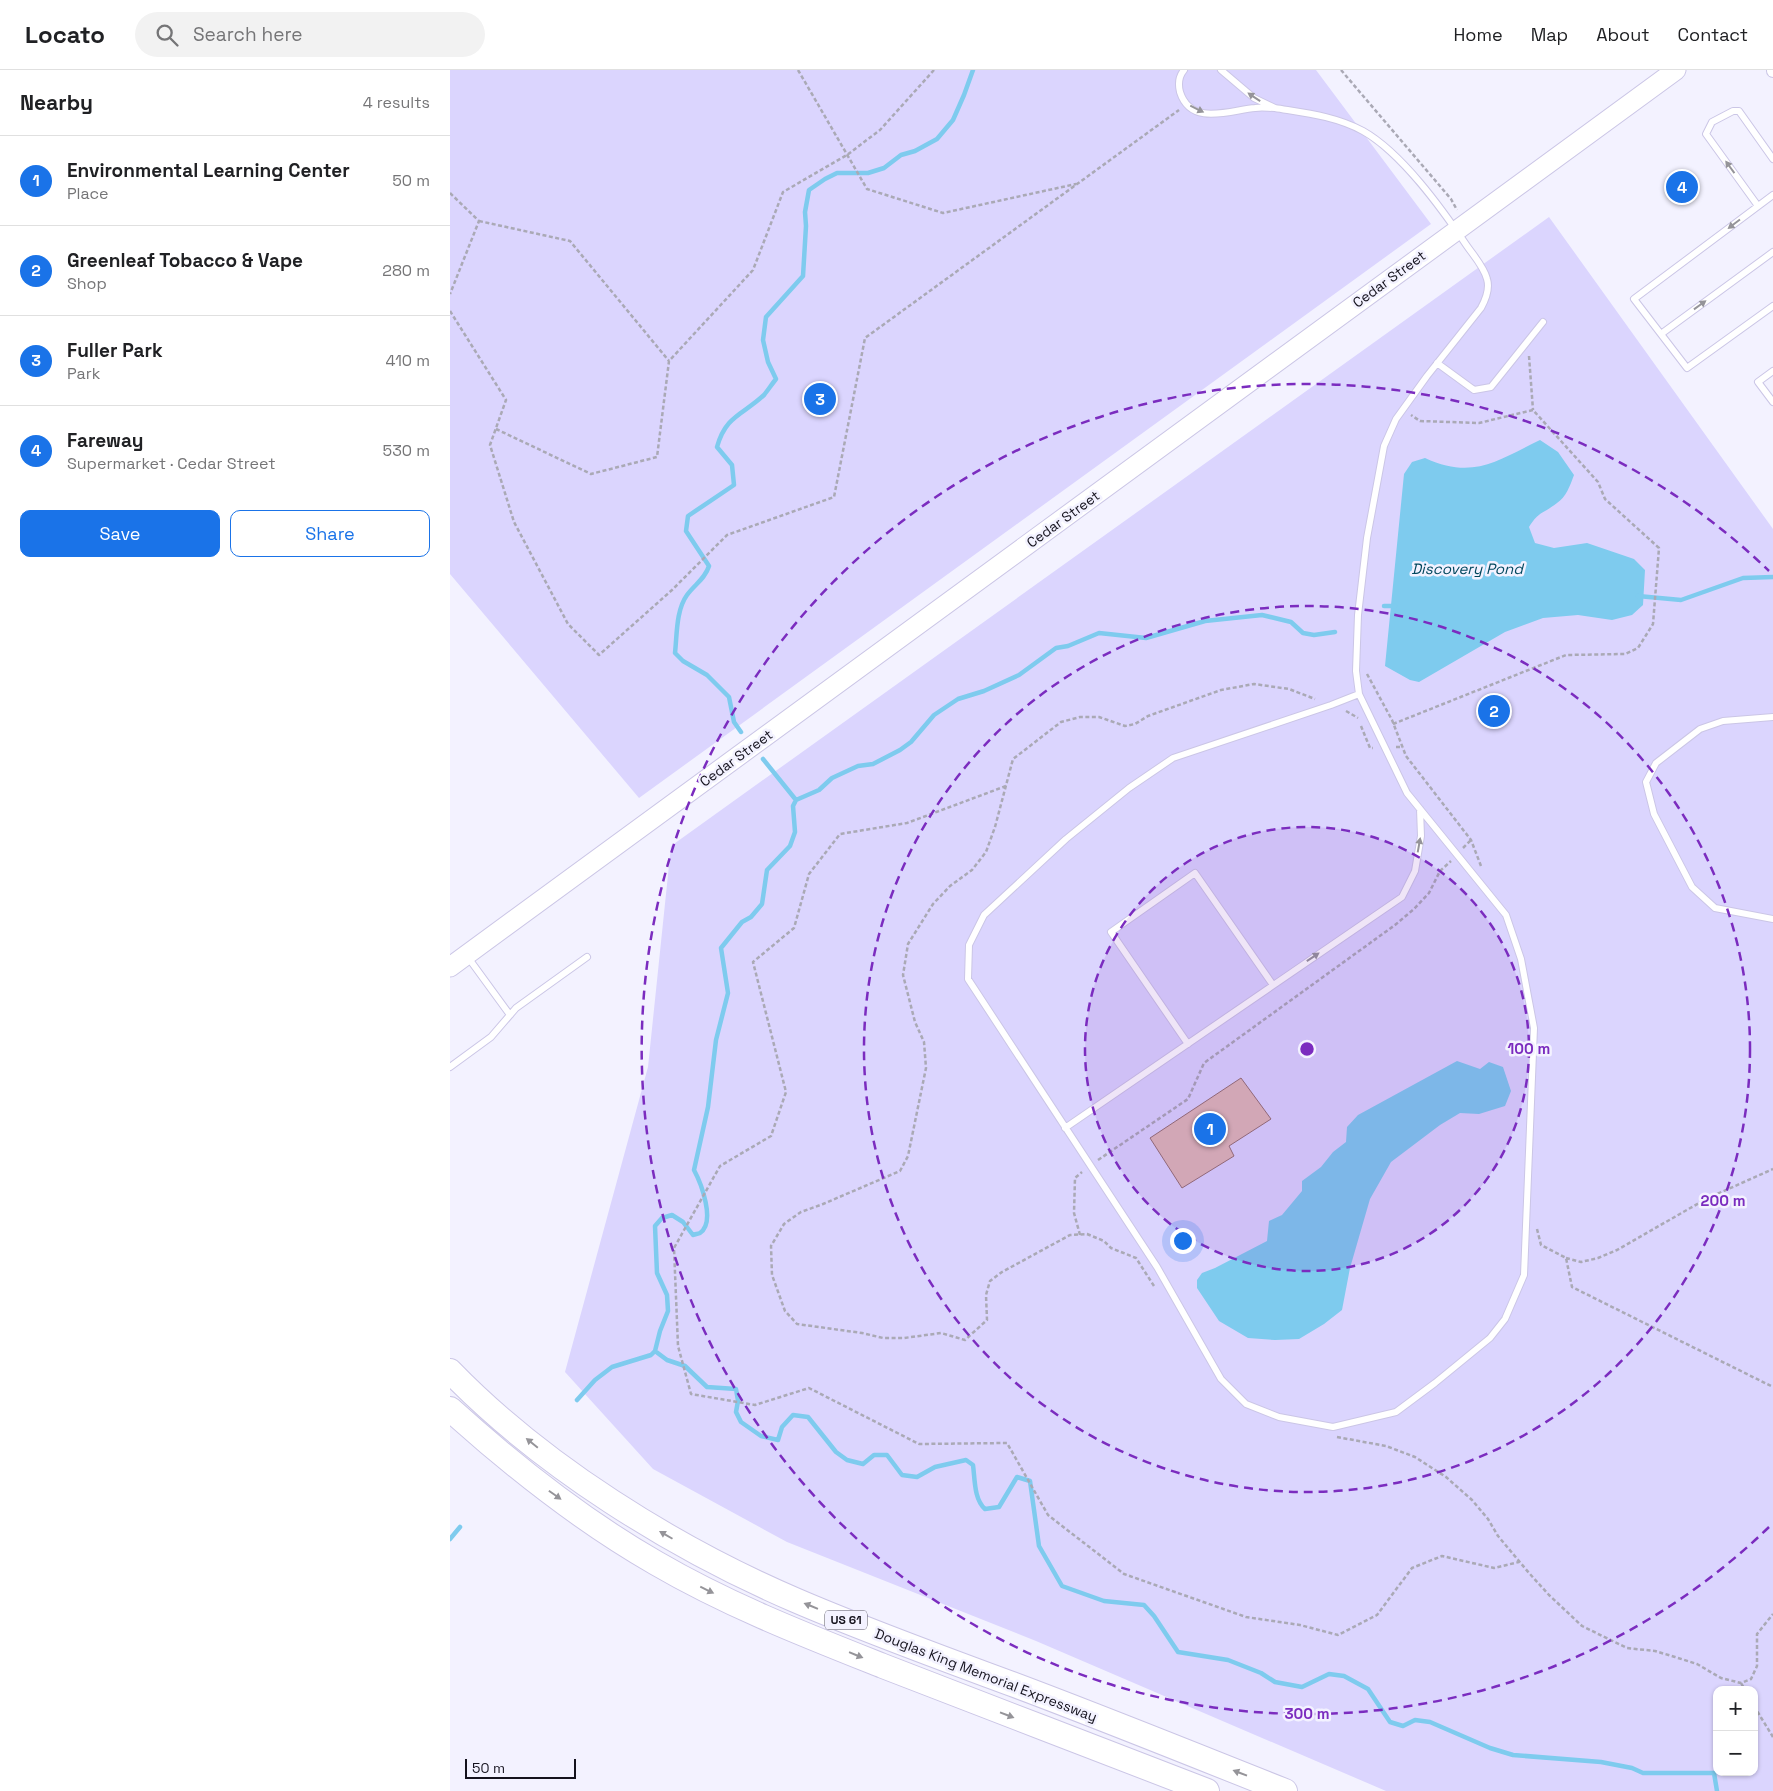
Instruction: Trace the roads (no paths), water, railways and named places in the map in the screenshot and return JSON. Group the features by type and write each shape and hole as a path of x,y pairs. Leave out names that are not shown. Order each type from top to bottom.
{"highway":[{"name":"Douglas King Memorial Expressway","path":"450,1371 505,1422 602,1495 663,1534 725,1567 794,1600 1285,1791"},
{"name":"Douglas King Memorial Expressway","path":"450,1408 535,1481 611,1535 656,1563 697,1585 768,1620 1207,1791"}],"main road":[{"name":"Cedar Street","path":"450,967 1676,70"}],"lane":[{"path":"1184,70 1179,79 1179,88 1182,96 1195,110 1207,114 1222,114 1255,108 1275,108 1322,116 1364,132 1408,169 1461,227 1487,279 1488,288 1486,300 1481,308 1396,420 1384,446 1367,538 1358,615 1356,671 1359,694 1407,793 1506,915 1522,958 1534,1028 1524,1275 1505,1319 1490,1338 1436,1382 1396,1412 1333,1427 1280,1417 1246,1404 1220,1379 1157,1268 968,980 969,945 984,915 1066,839 1130,788 1173,758 1359,694"},
{"path":"1221,70 1254,98 1275,108"},
{"path":"1758,206 1706,134 1712,122 1733,111 1739,111 1773,159"},
{"path":"1773,195 1634,299 1687,368 1773,306"},
{"path":"1661,334 1773,252"},
{"path":"1438,363 1474,390 1491,387 1543,322"},
{"path":"1773,371 1758,382 1773,402"},
{"path":"1773,717 1723,721 1700,729 1656,763 1646,782 1654,814 1692,887 1715,908 1773,919"},
{"path":"1065,1128 1402,897 1415,871 1421,836 1420,809"},
{"path":"1188,1044 1111,932 1195,873 1273,985"},
{"path":"467,955 510,1015"},
{"path":"450,1067 491,1037 516,1008 587,957"}],"water":[{"name":"Discovery Pond","path":"1540,440 1558,452 1574,475 1563,498 1539,515 1529,527 1535,543 1554,548 1587,543 1634,559 1645,570 1643,605 1632,615 1612,620 1578,615 1543,618 1505,632 1419,682 1410,680 1385,666 1404,474 1412,462 1425,458 1442,464 1471,468 1497,461"},
{"path":"1457,1061 1480,1069 1489,1062 1503,1067 1511,1091 1505,1106 1479,1114 1460,1113 1440,1125 1391,1162 1370,1199 1350,1268 1342,1310 1324,1324 1299,1339 1248,1338 1219,1321 1197,1288 1197,1280 1202,1273 1267,1241 1269,1221 1282,1215 1302,1191 1302,1181 1321,1167 1333,1152 1346,1142 1347,1127 1358,1115"}],"waterway":[{"path":"741,732 734,722 729,697 707,675 683,661 675,653 678,623 683,601 700,581 709,566 686,531 688,516 734,485 732,465 717,447 721,436 730,422 764,395 776,379 768,362 763,340 766,317 803,276 805,212 809,190 837,173 868,173 884,168 901,155 915,151 937,139 953,120 973,70"},
{"path":"1638,596 1681,600 1743,578 1773,577"},
{"path":"1384,606 1395,606"},
{"path":"577,1400 595,1380 612,1367 651,1355 655,1351 668,1311 667,1295 657,1273 655,1226 662,1218 672,1215 683,1222 693,1235 700,1233 705,1228 707,1220 706,1202 694,1170 708,1107 716,1040 728,993 721,948 742,922 751,917 762,904 767,870 790,846 795,832 793,806 796,800 819,790 832,778 858,766 873,764 900,750 911,742 934,715 958,699 984,691 1019,675 1056,648 1068,646 1099,633 1146,638 1205,621 1262,615 1291,622 1303,633 1314,635 1335,632"},
{"path":"763,759 796,800"},
{"path":"655,1351 667,1360 685,1366 707,1387 736,1389 738,1401 736,1412 741,1422 761,1436 778,1440 782,1427 793,1415 808,1417 836,1452 847,1460 863,1464 874,1455 887,1455 902,1475 917,1477 935,1467 966,1460 973,1465 977,1495 985,1509 999,1507 1017,1477 1030,1481 1039,1546 1062,1586 1104,1601 1144,1605 1154,1616 1178,1652 1228,1660 1261,1673 1275,1682 1302,1687 1329,1674 1344,1676 1368,1689 1390,1722 1403,1726 1415,1720 1430,1722 1490,1748 1513,1755 1601,1762 1632,1768 1643,1773 1714,1773 1717,1791"},
{"path":"450,1539 460,1527"}],"place":[{"name":"Fareway","path":"1682,187"},
{"name":"Fuller Park","path":"820,399"},
{"name":"Greenleaf Tobacco & Vape","path":"1494,711"},
{"name":"Environmental Learning Center","path":"1210,1129"}]}
